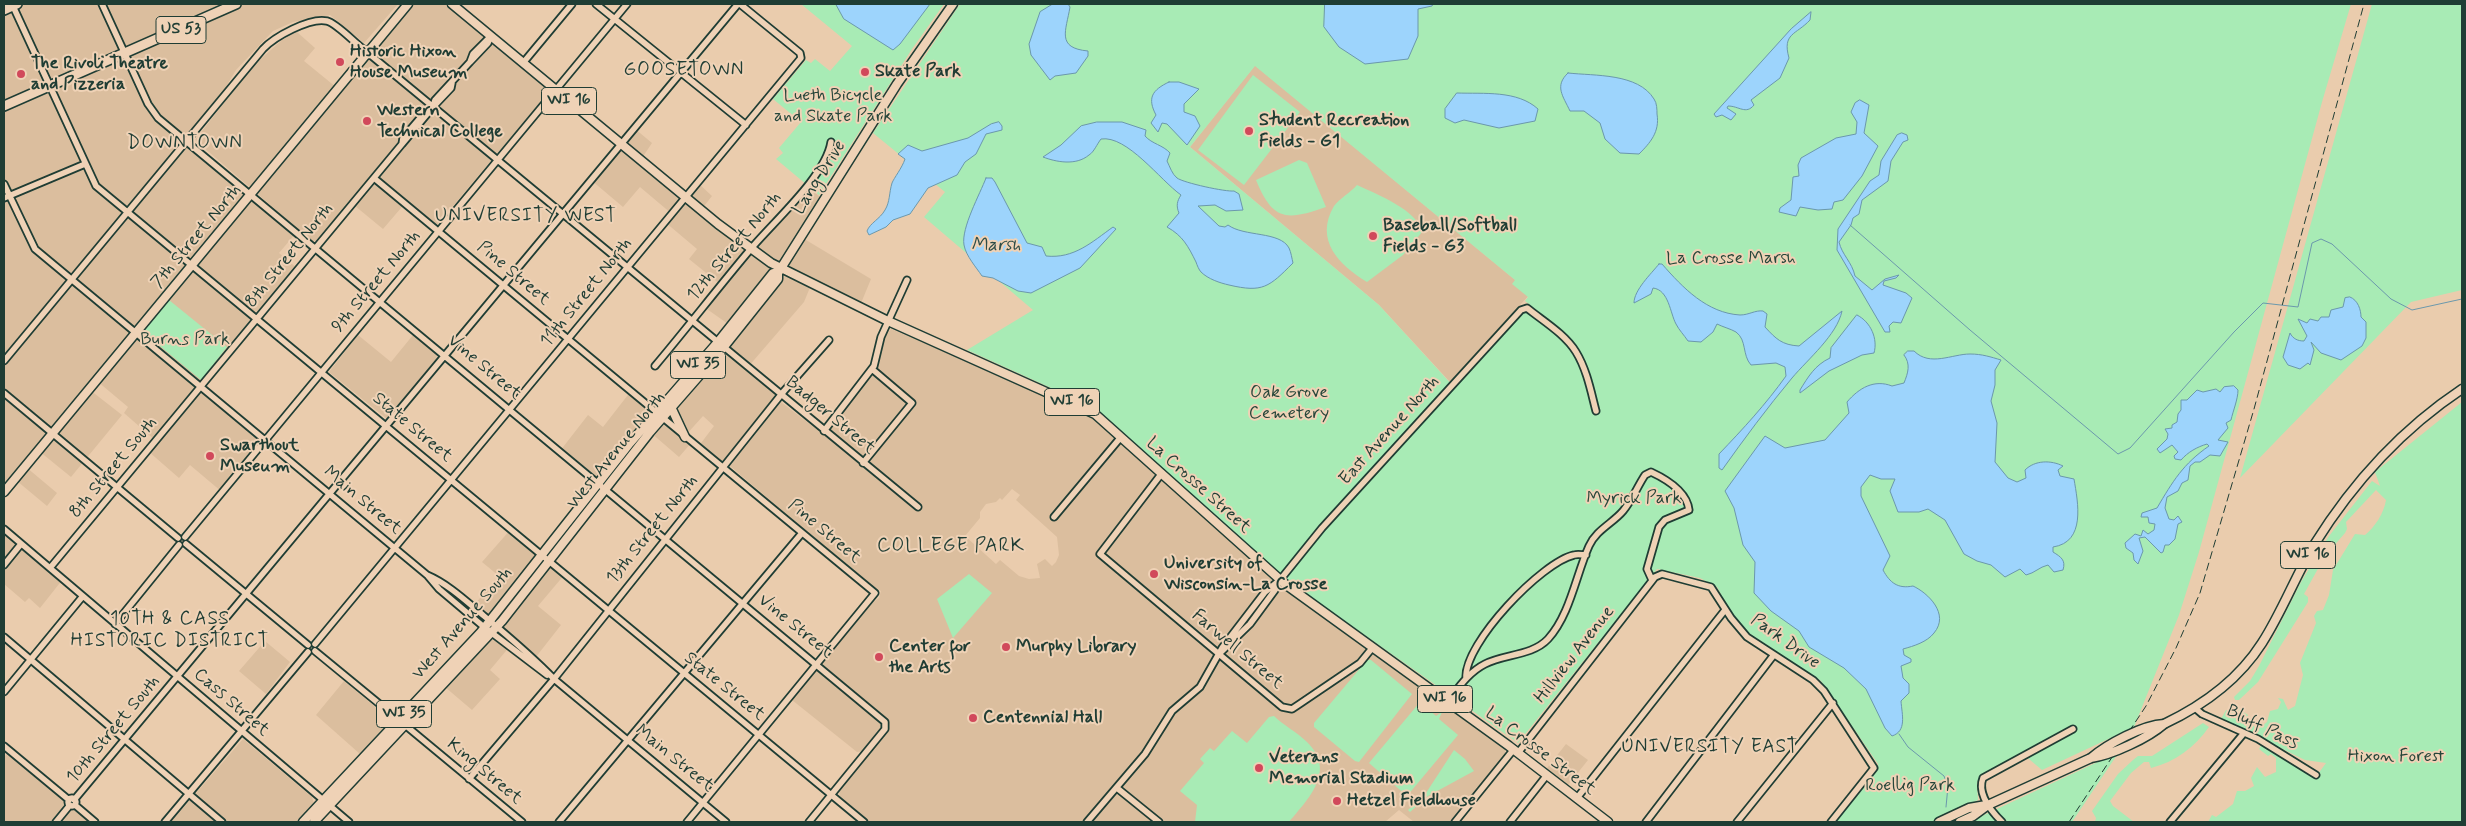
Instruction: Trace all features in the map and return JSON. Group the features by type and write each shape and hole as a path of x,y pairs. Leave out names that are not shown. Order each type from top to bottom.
{"highway":[{"path":"4,10 14,4"},
{"name":"US 53","path":"4,106 236,4"}],"main road":[{"name":"7th Street North","path":"5,489 53,434 408,4"},
{"name":"WI 16","path":"452,4 686,198 779,271 888,321"},
{"name":"Lang Drive","path":"779,271 897,84 953,4"},
{"name":"West Avenue North","path":"490,627 549,560 602,486 659,415 778,279 779,271"},
{"name":"La Crosse Street","path":"888,321 1090,410 1280,580 1516,751 1608,822"},
{"name":"West Avenue North","path":"659,415 671,407 721,345"},
{"name":"WI 16","path":"1960,822 1973,816 1988,805 2091,758 2103,756 2156,731 2164,724 2195,708 2231,679 2261,644 2314,546 2368,472 2412,428 2462,389"},
{"path":"671,407 685,436"},
{"name":"West Avenue South","path":"314,822 490,627 542,555 602,486"},
{"name":"West Avenue South","path":"303,822 322,800 402,723"},
{"name":"WI 16","path":"1939,822 1968,808 1988,805"}],"street":[{"name":"State Street","path":"14,4 93,183 864,822"},
{"name":"Vine Street","path":"102,4 151,110 884,720 886,725 831,795"},
{"path":"524,63 572,4"},
{"path":"596,4 746,125"},
{"name":"9th Street North","path":"185,537 627,4"},
{"name":"11th Street North","path":"165,822 451,481 802,56 739,4"},
{"name":"10th Street South","path":"56,822 563,215 680,72 739,4"},
{"name":"Badger Street","path":"186,141 271,41 293,28 327,21 721,345 779,398 824,431 918,507"},
{"name":"8th Street North","path":"201,386 402,144 403,138 427,110 433,107 435,100 470,62 473,54 491,36"},
{"path":"4,361 186,141"},
{"name":"12th Street North","path":"654,366 750,249 809,182 829,154 831,142"},
{"path":"7,197 85,164"},
{"name":"Pine Street","path":"374,178 875,593 816,664"},
{"name":"Main Street","path":"4,184 7,197 32,247 395,548 427,575 439,589 490,627 726,822"},
{"path":"824,431 872,369 888,321 907,280"},
{"name":"East Avenue North","path":"1087,822 1145,754 1172,711 1200,687 1219,654 1265,592 1280,580 1322,528 1521,310 1527,308 1564,339 1576,352 1586,375 1596,411"},
{"name":"13th Street North","path":"469,779 554,679 608,610 667,540 723,467 829,340"},
{"path":"863,464 912,403 872,369"},
{"name":"8th Street South","path":"50,568 201,386"},
{"path":"4,393 178,538 179,545"},
{"path":"1054,517 1121,437"},
{"path":"1448,701 1466,678 1486,663 1532,649 1546,641 1563,615 1586,555 1596,536 1623,511 1638,491 1644,475 1651,472 1682,492 1687,500 1688,510 1665,520 1659,527 1647,569 1654,578"},
{"name":"Farwell Street","path":"1162,473 1100,554 1282,707 1287,709 1301,703 1360,663 1373,648"},
{"name":"Cass Street","path":"4,529 349,822"},
{"path":"559,822 802,533"},
{"path":"115,624 179,545 186,544 185,537 178,538"},
{"path":"4,564 22,544"},
{"name":"King Street","path":"186,544 522,822"},
{"path":"1466,678 1467,666 1472,653 1485,632 1508,606 1561,561 1574,555 1586,555"},
{"name":"Park Drive","path":"1654,578 1662,574 1711,587 1725,610 1747,637 1819,685 1833,703 1874,768 1831,822"},
{"name":"Hillview Avenue","path":"1455,822 1516,751 1654,578"},
{"path":"4,692 83,596"},
{"path":"1577,798 1725,610"},
{"path":"4,637 222,822"},
{"path":"1646,822 1773,656"},
{"path":"687,822 816,664"},
{"path":"1737,822 1833,703"},
{"name":"Bluff Pass","path":"2195,708 2202,714 2244,733 2316,774"},
{"path":"2002,822 1988,805 1980,785 1983,778 2073,729"},
{"path":"2170,822 2244,733"},
{"path":"4,746 95,822"},
{"path":"1510,822 1547,775"},
{"path":"1117,788 1159,822"},
{"path":"808,822 831,795"}],"shaded area":[{"path":"4,4 398,4 364,43 330,15 293,22 273,31 236,70 212,110 186,141 296,233 279,253 298,269 201,386 265,440 222,492 190,465 179,478 148,451 156,441 124,413 128,407 97,381 90,390 122,415 71,477 39,451 26,467 57,493 47,506 11,476 4,485"},
{"name":"Western Technical College","path":"413,4 452,4 457,8 454,13 546,88 548,93 437,225 407,201 383,229 349,201 316,241 312,241 195,140 254,65 282,40 297,32 315,48 304,61 342,92"},
{"path":"1255,65 1531,293 1450,382 1379,305 1190,147"},
{"path":"634,128 652,143 640,161 686,198 698,183 712,196 701,210 750,249 809,188 824,200 801,237 871,279 859,308 811,285 804,302 748,367 781,395 723,467 698,447 714,426 703,416 685,436 692,442 679,457 650,432 706,367 746,313 731,326 704,307 721,285 689,259 697,249 665,222 672,214 640,187 623,207 591,180"},
{"name":"University of Wisconsin-La Crosse","path":"891,329 1087,413 1287,591 1505,748 1505,755 1452,822 1414,822 1399,810 1385,822 870,822 840,797 839,791 873,750 857,752 792,700 872,603 879,598 881,591 870,585 730,466 781,402 824,435 878,366 881,347 886,334","holes":["1012,489 1020,495 1016,500 1057,537 1059,555 1052,566 1045,559 1037,564 1040,578 1029,579 1019,576 1000,560 996,564 965,536 980,518 980,512 986,504 996,502 1000,498 1002,500"]},
{"path":"358,335 391,362 413,335 437,355 436,360 387,419 329,372"},
{"path":"631,391 656,412 599,484 560,451 588,415 603,427"},
{"path":"4,529 63,579 40,608 29,598 25,602 4,584"},
{"path":"511,529 565,574 538,606 561,625 532,662 511,645 490,670 500,679 472,710 445,687 501,626 474,605 499,576 482,562"},
{"path":"265,641 290,662 266,694 239,671"},
{"path":"344,681 391,720 360,754 316,715"},
{"path":"243,739 312,797 314,804 306,815 299,822 171,822"},
{"path":"1566,744 1588,760 1565,789 1544,772"},
{"path":"8,753 89,822 4,822 4,757"}],"green space":[{"name":"Lueth Bicycle and Skate Park","path":"801,4 944,4 912,49 819,195 776,159 783,153 779,148 801,122 773,99 806,60 811,63 815,59 830,71 852,46"},
{"path":"960,4 2351,4 2322,102 2199,552 2179,615 2134,727 2042,770 2023,754 1981,775 1977,783 1978,800 1932,822 1835,822 1877,771 1878,764 1821,681 1747,632 1736,622 1717,587 1700,578 1657,569 1518,743 1285,579 1093,407 967,350 1033,310 924,217 945,192 873,133","holes":["1255,66 1515,280 1512,284 1528,297 1525,301 1530,305 1454,387 1379,305 1190,147"]},
{"path":"2372,4 2462,4 2462,290 2411,302 2240,478"},
{"name":"Student Recreation Fields - G1","path":"1253,75 1300,112 1244,185 1198,150"},
{"path":"1299,160 1307,163 1326,207 1301,214 1282,214 1268,203 1256,180"},
{"name":"Baseball/Softball Fields - G3","path":"1357,185 1405,210 1419,224 1422,232 1403,255 1367,282 1347,268 1328,241 1329,218 1334,206"},
{"name":"Burns Park","path":"169,300 227,347 201,380 143,332"},
{"name":"Hixon Forest","path":"2462,402 2462,822 2208,822 2212,815 2216,817 2233,804 2237,791 2245,791 2254,786 2251,778 2257,767 2265,777 2276,772 2276,758 2271,754 2268,756 2259,749 2262,744 2315,778 2326,763 2305,760 2221,719 2226,710 2232,711 2236,707 2248,715 2245,720 2258,729 2267,722 2270,711 2278,709 2281,702 2278,698 2283,699 2288,710 2295,706 2303,675 2300,663 2316,623 2314,616 2317,611 2323,610 2329,595 2333,570 2355,534 2365,535 2376,524 2381,515 2386,500 2376,490 2346,522 2347,529 2345,533 2325,556 2304,594 2308,597 2308,602 2258,682 2239,700 2235,700 2234,697 2250,681 2259,666 2301,582 2329,536 2372,481 2380,486 2375,472"},
{"path":"969,574 992,593 953,638 937,599"},
{"path":"1367,660 1371,660 1412,694 1359,762 1355,761 1314,727 1314,723"},
{"path":"1420,702 1436,716 1442,712 1439,719 1458,735 1407,796 1369,763"},
{"name":"Veterans Memorial Stadium","path":"1274,716 1307,742 1316,753 1320,764 1316,784 1304,804 1289,822 1195,822 1197,805 1180,791 1204,763 1200,759 1210,748 1214,751 1232,731 1247,743 1269,717"},
{"path":"2203,723 2209,727 2184,753 2168,762 2151,768 2149,762 2144,762 2131,773 2110,801 2113,806 2134,822 2095,822 2096,818 2092,811 2118,774 2133,760 2138,756 2152,756"},
{"path":"1454,750 1465,759 1474,771 1428,796 1410,812 1408,810 1426,793"},
{"path":"2119,752 2072,822 1969,822"}],"water":[{"path":"836,4 930,4 900,44 893,50 844,19"},
{"path":"1053,4 1068,4 1070,7 1065,37 1071,46 1088,51 1088,56 1076,73 1055,76 1050,80 1031,55 1029,44 1040,12"},
{"path":"1325,4 1433,4 1432,6 1418,9 1418,36 1408,59 1365,64 1339,47 1324,27"},
{"path":"1811,12 1810,20 1789,39 1787,50 1789,58 1780,78 1751,100 1754,105 1751,108 1745,110 1728,106 1727,108 1736,114 1731,120 1722,115 1716,117 1714,114 1791,29"},
{"path":"1568,73 1615,77 1638,84 1647,91 1656,102 1658,120 1656,132 1639,154 1620,153 1605,139 1600,123 1584,111 1570,111 1561,91 1561,82"},
{"path":"1169,82 1179,82 1199,89 1184,104 1184,112 1195,116 1200,126 1187,145 1167,124 1162,123 1158,132 1151,123 1156,115 1152,104 1153,95 1155,91"},
{"path":"1457,93 1500,94 1520,99 1538,109 1535,121 1499,128 1464,120 1455,123 1445,118 1445,109"},
{"path":"1860,100 1869,105 1864,133 1878,146 1862,176 1843,200 1834,202 1832,209 1818,210 1800,207 1796,216 1779,212 1780,208 1791,200 1793,177 1799,176 1798,165 1801,158 1836,138 1856,134 1857,122 1851,112 1855,103"},
{"path":"999,122 1002,130 986,134 976,154 965,162 957,175 928,188 910,214 893,220 886,227 869,235 868,228 887,207 892,183 905,159 898,154 908,145 922,151 968,138 991,124"},
{"path":"1097,122 1122,122 1146,130 1145,136 1148,139 1170,153 1167,161 1177,178 1205,187 1234,191 1239,194 1243,210 1226,211 1215,205 1198,206 1219,226 1225,227 1228,225 1235,229 1278,239 1289,248 1293,263 1271,283 1258,288 1241,287 1214,280 1201,272 1184,242 1167,227 1179,213 1177,204 1181,195 1132,151 1122,144 1101,139 1091,154 1078,161 1060,161 1043,157 1061,145 1081,126"},
{"path":"1902,133 1907,135 1908,140 1903,142 1891,161 1888,181 1862,200 1859,214 1853,218 1851,225 1839,242 1855,276 1872,290 1885,279 1899,275 1896,278 1884,281 1883,285 1906,293 1912,298 1901,323 1893,322 1889,326 1890,332 1885,332 1837,250 1838,229 1870,181 1879,175 1881,161 1897,135"},
{"name":"Marsh","path":"986,178 992,178 995,182 1027,243 1042,247 1046,256 1065,255 1074,252 1090,244 1113,227 1116,229 1080,268 1031,293 1018,291 993,278 982,276 965,249 965,230"},
{"path":"1659,264 1662,264 1696,298 1717,310 1740,315 1763,311 1767,314 1765,327 1784,343 1799,346 1842,311 1828,338 1783,389 1722,470 1719,468 1719,454 1754,416 1786,376 1785,367 1776,363 1751,365 1746,357 1742,339 1739,335 1717,324 1713,332 1701,342 1688,341 1676,324 1666,297 1658,290 1653,288 1651,294 1634,303 1640,288"},
{"path":"2350,297 2357,303 2360,308 2361,317 2366,322 2366,338 2362,346 2341,360 2321,353 2311,342 2314,350 2310,365 2308,363 2300,369 2288,365 2283,357 2290,333 2300,341 2304,341 2307,336 2298,319 2307,323 2310,319 2318,321 2321,317 2329,317 2331,310 2343,307 2345,298"},
{"path":"1857,315 1870,326 1875,342 1874,353 1862,355 1829,371 1800,393 1812,372 1830,358 1831,348"},
{"path":"1908,351 1914,351 1920,356 1934,359 1970,354 2001,360 1995,370 1995,385 1991,401 1997,423 1995,462 2008,478 2017,482 2026,478 2025,470 2033,464 2048,462 2063,466 2058,470 2060,476 2074,479 2078,510 2075,530 2071,538 2064,544 2053,547 2053,552 2063,561 2063,570 2054,572 2048,565 2026,575 2020,569 2005,577 1991,565 1977,561 1964,554 1945,520 1928,509 1919,512 1898,512 1890,491 1895,479 1881,479 1870,475 1861,487 1861,496 1890,556 1883,570 1895,584 1903,587 1913,586 1925,594 1935,605 1940,619 1934,633 1928,639 1903,649 1904,655 1911,659 1911,662 1901,666 1903,678 1909,684 1909,693 1901,701 1902,726 1897,734 1892,736 1885,728 1866,689 1844,668 1809,647 1799,631 1771,611 1754,593 1755,562 1743,545 1734,508 1725,491 1765,436 1785,448 1825,440 1849,413 1847,402 1862,389 1873,384 1892,386 1904,383 1908,372 1908,365 1904,355"},
{"path":"2234,386 2238,390 2238,394 2231,420 2226,423 2228,428 2218,440 2228,442 2220,456 2210,455 2190,466 2188,480 2182,483 2178,491 2167,497 2165,508 2169,519 2174,520 2178,516 2182,522 2178,524 2175,539 2169,545 2165,545 2161,553 2145,537 2139,538 2143,551 2138,564 2134,560 2133,553 2126,548 2125,543 2135,534 2141,536 2143,530 2148,534 2154,530 2155,524 2149,523 2148,517 2141,517 2142,513 2157,508 2179,474 2192,459 2209,446 2207,444 2196,448 2181,460 2175,459 2174,456 2178,452 2172,445 2160,453 2157,449 2167,439 2168,434 2165,429 2172,428 2172,425 2177,422 2178,414 2181,410 2181,400 2187,400 2197,390 2203,392 2216,389 2220,392 2224,387"}],"waterway":[{"path":"1850,225 1970,330 2118,454 2130,448 2234,332 2263,303 2298,307 2312,243 2321,239 2332,244 2391,299 2412,310 2462,299"},
{"path":"1899,734 1908,747 1944,776 1948,786 1946,807"}],"railway":[{"path":"2069,822 2146,706 2176,648 2200,593 2254,409 2364,4"}],"place":[{"name":"Historic Hixon House Museum","path":"340,62"},
{"name":"Skate Park","path":"865,72"},
{"name":"The Rivoli Theatre and Pizzeria","path":"21,74"},
{"name":"Western Technical College","path":"367,121"},
{"name":"Student Recreation Fields - G1","path":"1249,131"},
{"name":"Baseball/Softball Fields - G3","path":"1373,236"},
{"name":"Swarthout Museum","path":"210,456"},
{"name":"University of Wisconsin-La Crosse","path":"1154,574"},
{"name":"Murphy Library","path":"1006,647"},
{"name":"Center for the Arts","path":"879,657"},
{"name":"Centennial Hall","path":"973,718"},
{"name":"Veterans Memorial Stadium","path":"1259,768"},
{"name":"Hetzel Fieldhouse","path":"1337,801"}],"district":[{"name":"GOOSETOWN","path":"684,71"},
{"name":"DOWNTOWN","path":"185,144"},
{"name":"UNIVERSITY WEST","path":"526,217"},
{"name":"COLLEGE PARK","path":"951,547"},
{"name":"10TH & CASS HISTORIC DISTRICT","path":"170,631"},
{"name":"UNIVERSITY EAST","path":"1710,748"}],"park label":[{"name":"La Crosse Marsh","path":"1731,259"},
{"name":"Oak Grove Cemetery","path":"1289,403"},
{"name":"Myrick Park","path":"1634,499"},
{"name":"Roellig Park","path":"1910,786"}]}
